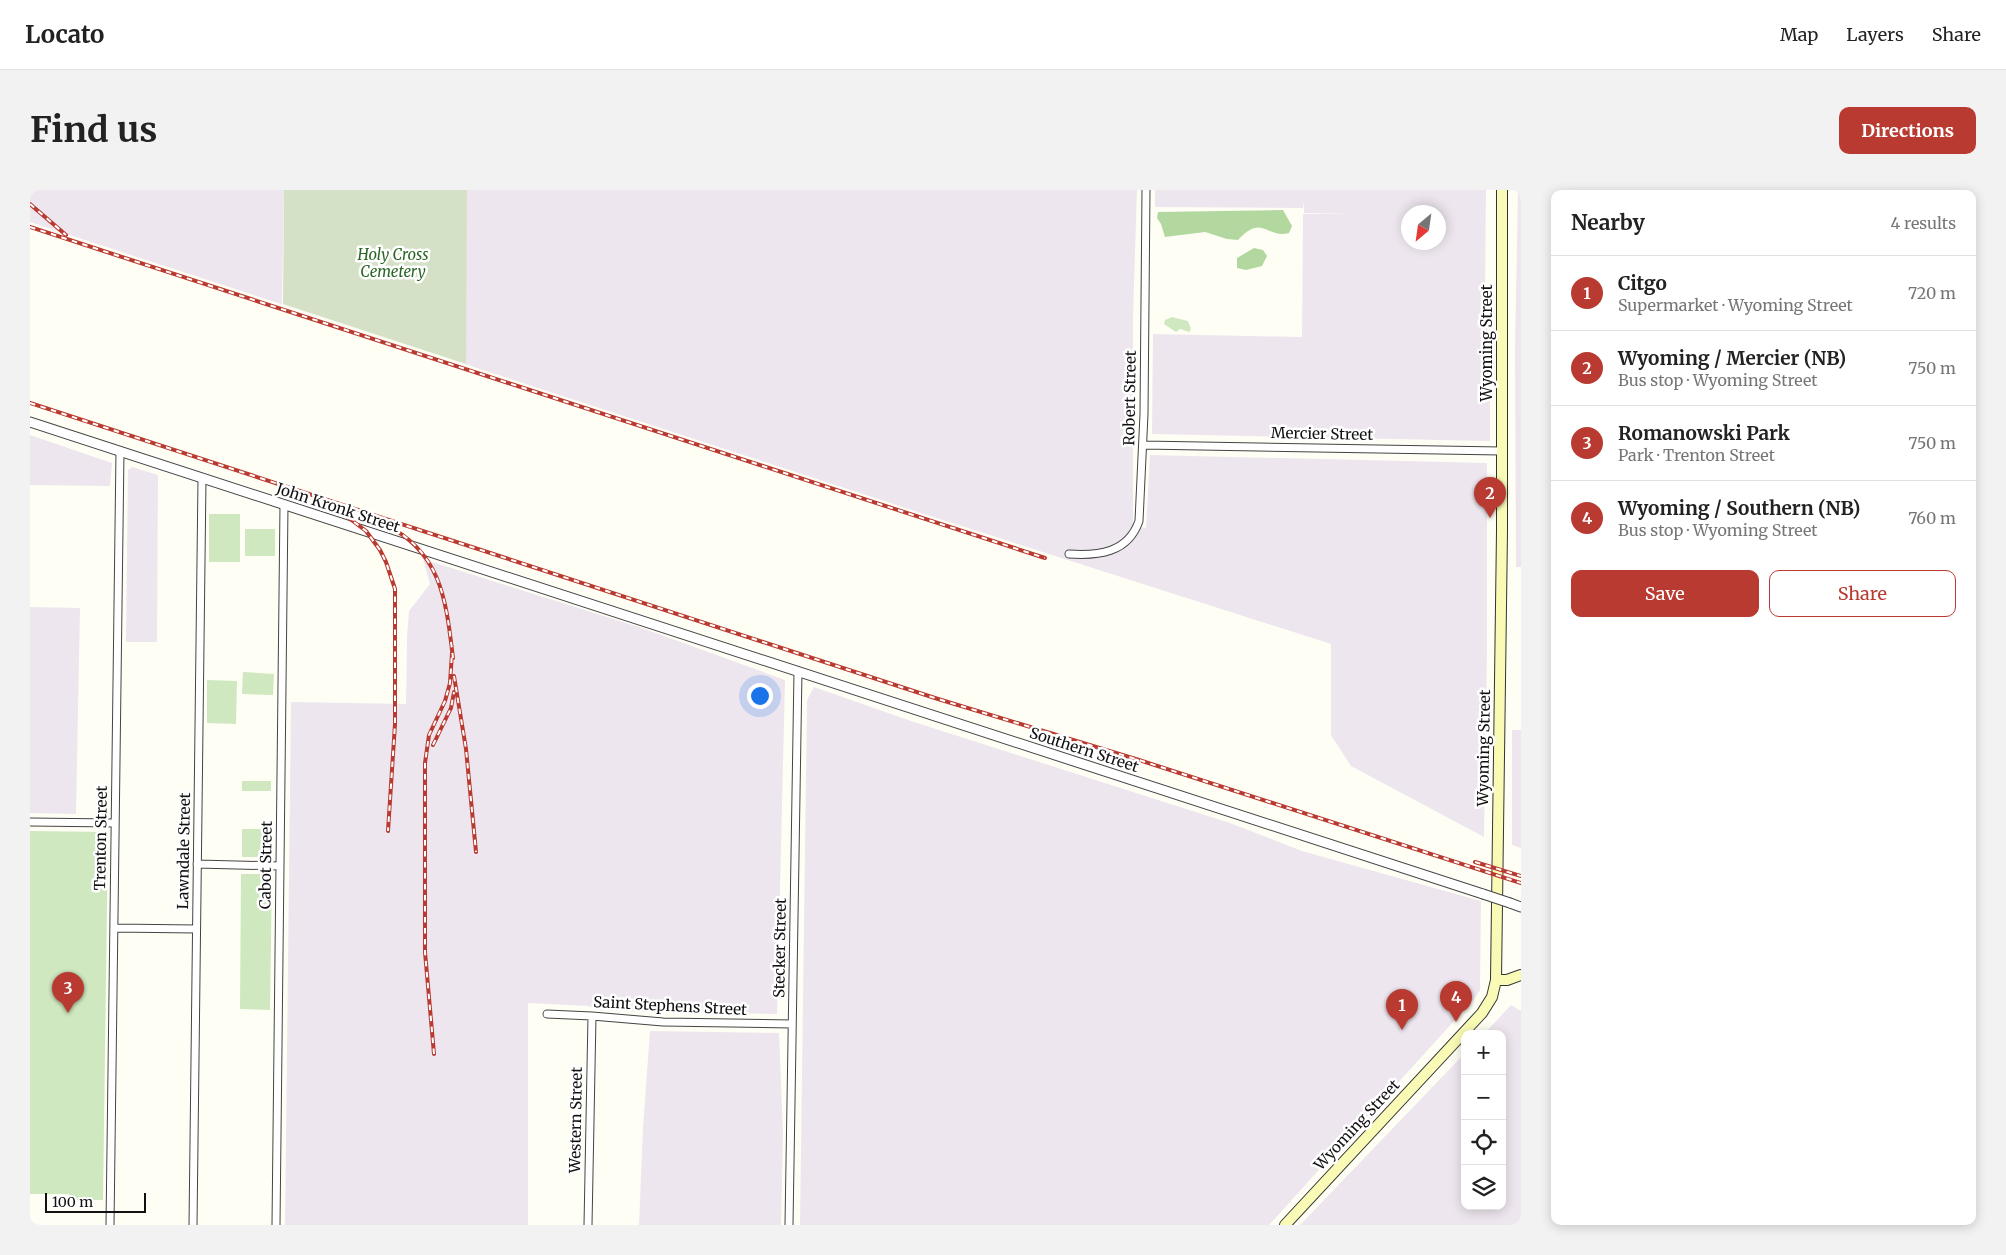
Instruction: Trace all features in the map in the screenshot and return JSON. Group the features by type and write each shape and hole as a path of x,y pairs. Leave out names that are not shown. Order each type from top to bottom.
{"main road":[{"name":"Wyoming Street","path":"1285,1225 1482,1013 1492,997 1496,980 1502,531 1502,190"},
{"path":"1496,980 1507,980 1521,975"}],"street":[{"name":"Robert Street","path":"1069,554 1092,555 1106,553 1118,547 1135,531 1140,512 1146,190"},
{"name":"John Kronk Street","path":"30,422 638,619"},
{"name":"Mercier Street","path":"1142,445 1502,451"},
{"name":"Trenton Street","path":"110,1225 120,452"},
{"name":"Lawndale Street","path":"193,1225 202,478"},
{"name":"Cabot Street","path":"276,1225 284,504"},
{"name":"Southern Street","path":"638,619 1521,907"},
{"name":"Stecker Street","path":"789,1225 798,671"},
{"path":"30,822 115,823"},
{"path":"197,864 280,866"},
{"path":"114,928 196,929"},
{"name":"Saint Stephens Street","path":"547,1014 663,1022 792,1024"},
{"name":"Western Street","path":"588,1225 592,1016"}],"shaded area":[{"path":"30,190 284,190 282,304 465,364 467,190 1137,190 1133,317 1133,526 1146,528 1150,455 1487,463 1484,837 1351,766 1331,735 1331,644 924,514 30,222"},
{"path":"1155,190 1486,190 1485,292 1488,293 1487,355 1490,360 1490,441 1152,434 1153,334 1302,337 1303,214 1351,213 1304,213 1304,202 1303,208 1155,207"},
{"path":"1518,190 1521,190 1521,567 1516,567 1515,348"},
{"path":"30,435 112,463 110,486 30,485"},
{"path":"132,467 158,475 157,642 126,642 128,470"},
{"path":"423,559 642,628 785,680 777,1014 597,1010 588,1006 528,1003 528,1225 285,1225 291,702 406,704 409,611 430,584"},
{"path":"30,607 80,608 76,814 30,813"},
{"path":"814,687 911,721 1230,823 1302,851 1481,901 1480,990 1474,999 1269,1225 800,1225 807,700"},
{"path":"1512,730 1521,730 1521,848 1512,845"},
{"path":"1511,1005 1521,1011 1521,1225 1300,1225 1461,1057 1461,1210 1506,1210 1506,1030 1488,1030"},
{"path":"650,1031 779,1033 783,1134 781,1225 639,1225"}],"green space":[{"name":"Holy Cross Cemetery","path":"284,190 467,190 466,364 283,304"},
{"path":"1283,210 1292,226 1289,233 1281,234 1253,228 1238,240 1227,239 1205,232 1165,237 1157,218 1158,212"},
{"path":"1254,248 1263,250 1267,256 1262,266 1246,270 1237,268 1237,258"},
{"path":"1172,317 1188,321 1191,329 1189,332 1180,329 1176,332 1164,324 1165,320"},
{"path":"209,514 240,514 240,562 209,562"},
{"path":"245,529 275,529 275,556 245,556"},
{"path":"243,672 274,674 273,695 242,694"},
{"path":"207,680 237,681 236,724 207,723"},
{"path":"242,781 271,781 271,791 242,791"},
{"path":"242,829 271,829 271,857 242,857"},
{"path":"30,831 108,832 103,1200 69,1200 69,1194 30,1194"},
{"path":"241,874 272,874 270,1010 240,1009"}],"railway":[{"path":"30,204 66,235"},
{"path":"30,227 1045,558"},
{"path":"30,403 938,699 1139,760 1521,883"},
{"path":"326,505 341,512 366,531 380,550 395,589 395,724 388,831"},
{"path":"384,524 403,535 418,549 438,580 447,617 453,658"},
{"path":"434,1054 425,952 425,763 429,735 445,701 450,683 452,653"},
{"path":"454,676 466,749 476,852"},
{"path":"433,745 451,708 454,692"},
{"path":"1475,862 1521,876"}],"place":[{"name":"Wyoming / Mercier (NB)","path":"1490,518"},
{"name":"Romanowski Park","path":"68,1013"},
{"name":"Wyoming / Southern (NB)","path":"1456,1022"},
{"name":"Citgo","path":"1402,1030"}]}
